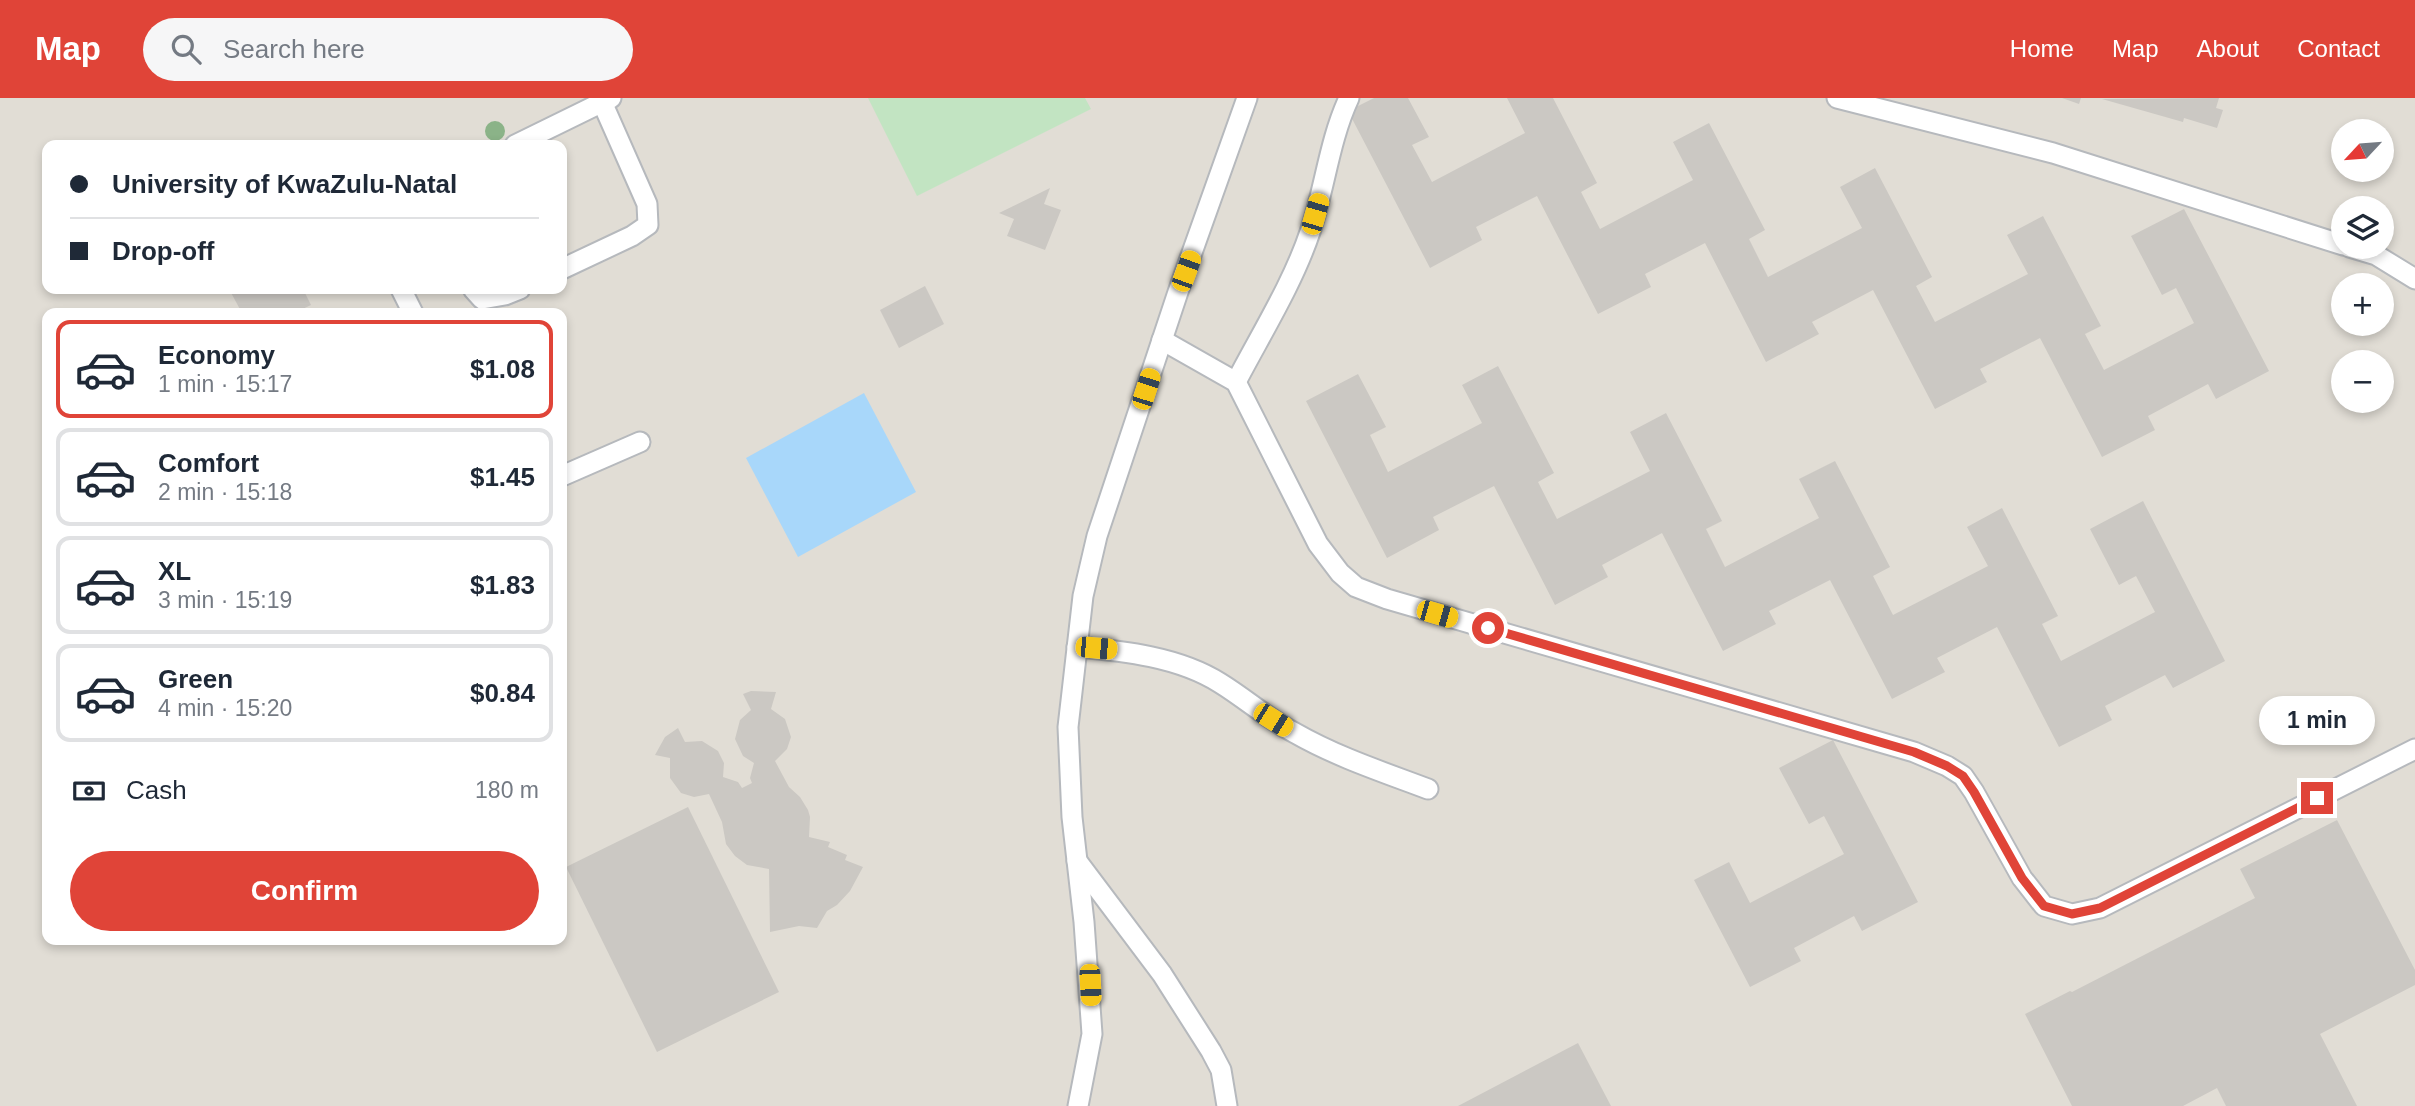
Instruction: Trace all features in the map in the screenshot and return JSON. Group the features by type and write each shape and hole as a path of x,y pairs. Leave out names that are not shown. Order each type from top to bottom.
{"lane":[{"path":"1078,1106 1092,1034 1072,817 1069,727 1083,596 1097,536 1247,98"},
{"path":"1236,382 1299,261 1310,232 1331,148 1349,98"},
{"path":"1837,98 2053,153 2331,241"},
{"path":"525,140 607,100 647,204 648,225 632,236 567,267"},
{"path":"2382,259 2415,279"},
{"path":"478,294 482,299 508,294"},
{"path":"1162,340 1236,382 1318,544 1340,573 1356,587 1387,600 1901,748 1947,766 1963,776 2022,878 2044,906 2072,914 2100,908 2415,749"},
{"path":"567,474 640,442"},
{"path":"1077,647 1116,650 1174,663 1219,682 1252,707 1294,733 1339,756 1428,789"},
{"path":"1077,860 1162,974 1211,1051 1221,1070 1227,1106"}],"shaded area":[{"path":"0,98 2415,98 2415,1106 0,1106"}],"green space":[{"path":"868,98 1085,98 1091,109 917,196"}],"water":[{"path":"864,393 916,492 798,557 746,458"}],"building":[{"path":"1374,98 1408,98 1429,137 1412,145 1432,182 1525,133 1507,98 1553,98 1597,183 1581,192 1600,229 1693,180 1673,142 1709,123 1765,230 1749,239 1768,277 1862,228 1840,187 1875,168 1932,277 1916,286 1935,322 2028,274 2007,235 2043,216 2101,326 2085,334 2104,370 2194,323 2176,288 2162,295 2131,236 2184,209 2269,371 2216,399 2208,384 2148,416 2155,430 2102,457 2040,338 1980,369 1987,382 1935,409 1873,290 1812,322 1819,334 1766,362 1705,243 1645,274 1651,287 1598,314 1537,196 1476,227 1482,240 1430,268 1348,111"},
{"path":"2062,98 2081,98 2079,104"},
{"path":"2219,98 2216,108 2223,110 2217,128 2184,118 2183,122 2102,99"},
{"path":"1050,188 1044,204 1061,210 1045,250 1007,236 1014,219 999,213"},
{"path":"925,286 944,324 899,348 880,310"},
{"path":"232,294 306,294 311,305 305,308 239,308"},
{"path":"1498,366 1554,473 1538,482 1557,519 1650,471 1630,432 1666,413 1722,521 1706,529 1725,567 1819,518 1799,479 1835,461 1890,567 1873,576 1893,615 1988,566 1967,527 2002,508 2058,616 2042,624 2061,661 2155,612 2136,576 2119,585 2090,529 2143,501 2225,661 2173,688 2165,675 2105,706 2112,720 2059,747 1997,627 1937,658 1945,672 1892,699 1830,580 1769,611 1776,624 1723,651 1662,533 1602,565 1608,577 1555,605 1494,486 1433,517 1439,530 1387,558 1306,401 1358,374 1386,427 1370,435 1388,472 1482,423 1462,385"},
{"path":"751,691 776,692 771,709 785,719 791,737 787,749 775,761 789,787 800,797 808,810 809,837 830,842 828,847 847,855 845,860 863,867 850,891 827,911 817,928 799,926 770,932 769,869 747,865 735,856 726,844 722,822 709,794 694,797 681,793 670,778 670,758 655,755 665,737 678,728 685,742 702,741 718,751 724,763 723,777 738,782 742,788 752,783 750,778 754,763 743,756 735,739 740,720 751,710 743,694"},
{"path":"1833,740 1918,902 1862,931 1854,916 1794,948 1801,961 1750,987 1694,880 1729,862 1750,903 1844,854 1824,816 1809,824 1779,768"},
{"path":"688,807 779,992 657,1052 567,867"},
{"path":"2337,820 2415,970 2415,985 2320,1034 2357,1106 2226,1106 2217,1088 2183,1106 2072,1106 2025,1014 2255,898 2240,869"},
{"path":"1578,1043 1611,1106 1458,1106"}],"route":[{"path":"1488,628 1914,752 1947,766 1963,776 2022,878 2044,906 2072,914 2100,908 2317,798"}]}
